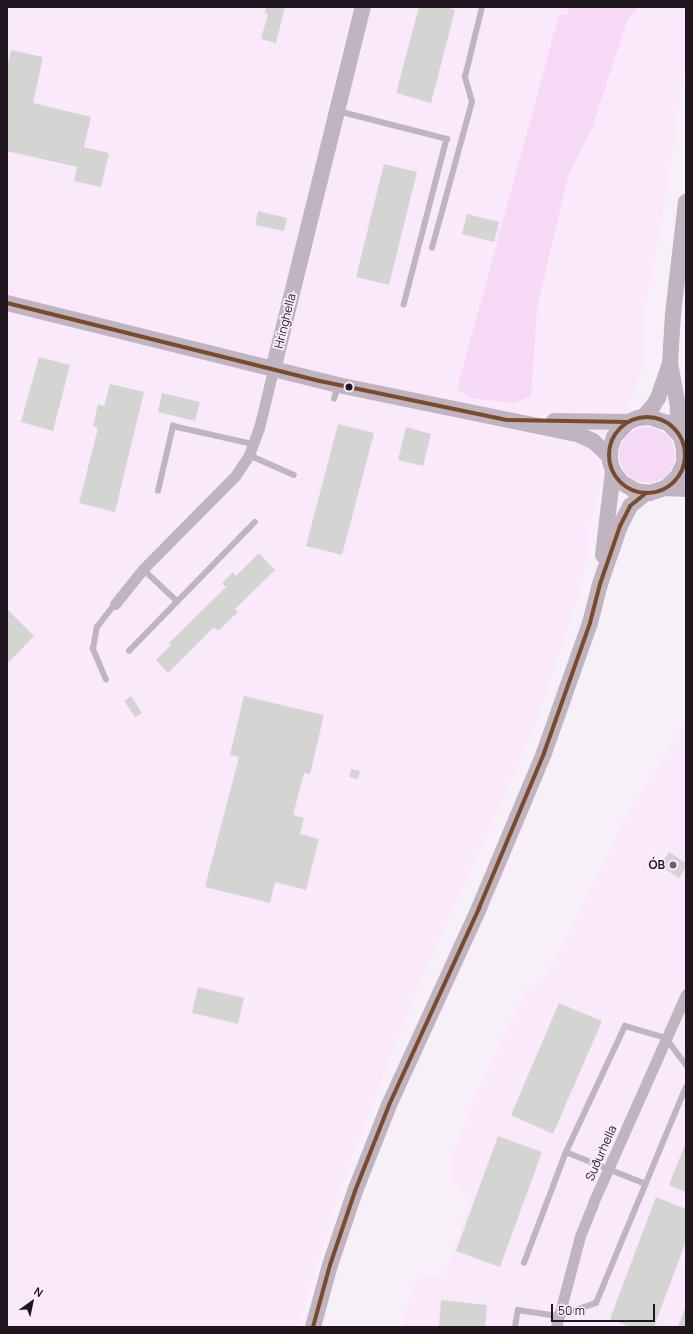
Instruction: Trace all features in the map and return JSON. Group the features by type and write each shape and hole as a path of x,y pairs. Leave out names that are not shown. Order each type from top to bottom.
{"main road":[{"name":"Hringhella","path":"273,370 362,7"},
{"path":"665,488 675,480 681,472 684,463 685,451 677,432 678,406 670,363 673,314 686,202"},
{"path":"7,303 273,370 336,392 507,420 586,437 611,463 626,486 646,493"},
{"path":"600,584 614,437 635,420 658,398 670,363"},
{"path":"507,420 662,420 677,432"},
{"path":"313,1327 330,1265 355,1191 389,1105 478,908 535,774 575,666 623,516 630,506 646,493 665,488 686,490"}],"street":[{"path":"114,604 143,569 235,476 249,455 253,444 273,370"},
{"name":"Suðurhella","path":"556,1327 580,1236 686,994"}],"lane":[{"path":"432,248 472,102 465,77 482,7"},
{"path":"337,111 447,139 404,305"},
{"path":"158,491 173,426 253,444"},
{"path":"249,455 294,475"},
{"path":"129,650 255,522"},
{"path":"143,569 177,601"},
{"path":"106,680 93,649 97,628 114,604"},
{"path":"524,1263 566,1152 625,1026 666,1038 686,1065"},
{"path":"515,1327 518,1310 558,1316 596,1303 686,1087"},
{"path":"566,1152 646,1184"}],"shaded area":[{"path":"7,7 686,7 686,61 662,223 643,317 643,365 593,512 582,585 533,732 415,994 341,1189 298,1327 7,1327"},
{"path":"569,7 639,7 628,18 592,128 568,176 537,308 531,396 513,403 471,398 457,389 559,15 567,15"},
{"path":"641,427 653,427 663,431 671,439 675,449 675,461 671,471 663,479 653,483 641,483 631,479 623,471 619,461 619,449 623,439 631,431"},
{"path":"686,720 686,1327 403,1327 411,1287 426,1274 445,1275 470,1200 453,1181 453,1156 474,1097 527,990 546,976 612,847 618,830"}],"building":[{"path":"266,7 285,7 276,43 261,39 268,14 265,13"},
{"path":"419,7 446,7 455,10 431,103 396,93"},
{"path":"11,50 43,57 33,103 91,117 84,147 109,153 101,187 74,181 77,167 7,151 7,67"},
{"path":"384,164 417,172 389,285 356,277"},
{"path":"258,211 287,218 284,231 255,225"},
{"path":"467,214 499,222 494,242 462,234"},
{"path":"39,357 70,365 53,431 21,422"},
{"path":"110,384 144,392 115,512 79,503 98,428 93,426 98,404 104,406"},
{"path":"162,393 200,402 195,421 158,412"},
{"path":"338,424 374,433 342,555 306,546"},
{"path":"406,427 431,434 423,466 398,460"},
{"path":"259,553 275,570 235,609 238,612 218,631 214,627 168,673 156,660 171,645 169,643 226,587 222,583 233,572 236,576"},
{"path":"7,609 34,636 7,664"},
{"path":"131,696 142,713 135,717 124,701"},
{"path":"244,696 324,715 310,774 304,773 293,815 304,818 300,834 319,839 306,890 275,882 270,903 205,887 239,757 230,755"},
{"path":"351,769 360,771 358,779 349,777"},
{"path":"669,852 686,863 686,867 679,878 660,866"},
{"path":"198,987 244,998 238,1024 192,1013"},
{"path":"559,1003 602,1021 553,1134 511,1115"},
{"path":"498,1136 542,1152 500,1267 456,1251"},
{"path":"686,1142 686,1192 669,1185"},
{"path":"656,1197 686,1209 686,1241 654,1327 631,1327 610,1319"},
{"path":"441,1300 487,1305 485,1327 439,1327"},
{"path":"686,1305 686,1327 678,1327"}],"transit line":[{"path":"7,303 315,380 507,420 628,422"},
{"path":"647,417 661,420 674,428 682,441 685,455 682,469 674,482 661,490 647,493 633,490 620,482 612,469 609,455 612,441 620,428 633,420 647,417"},
{"path":"313,1327 330,1265 355,1191 389,1105 479,908 544,753 590,623 600,584 620,526 630,506 646,493"}],"place":[{"name":"ÓB","path":"673,865"}]}
